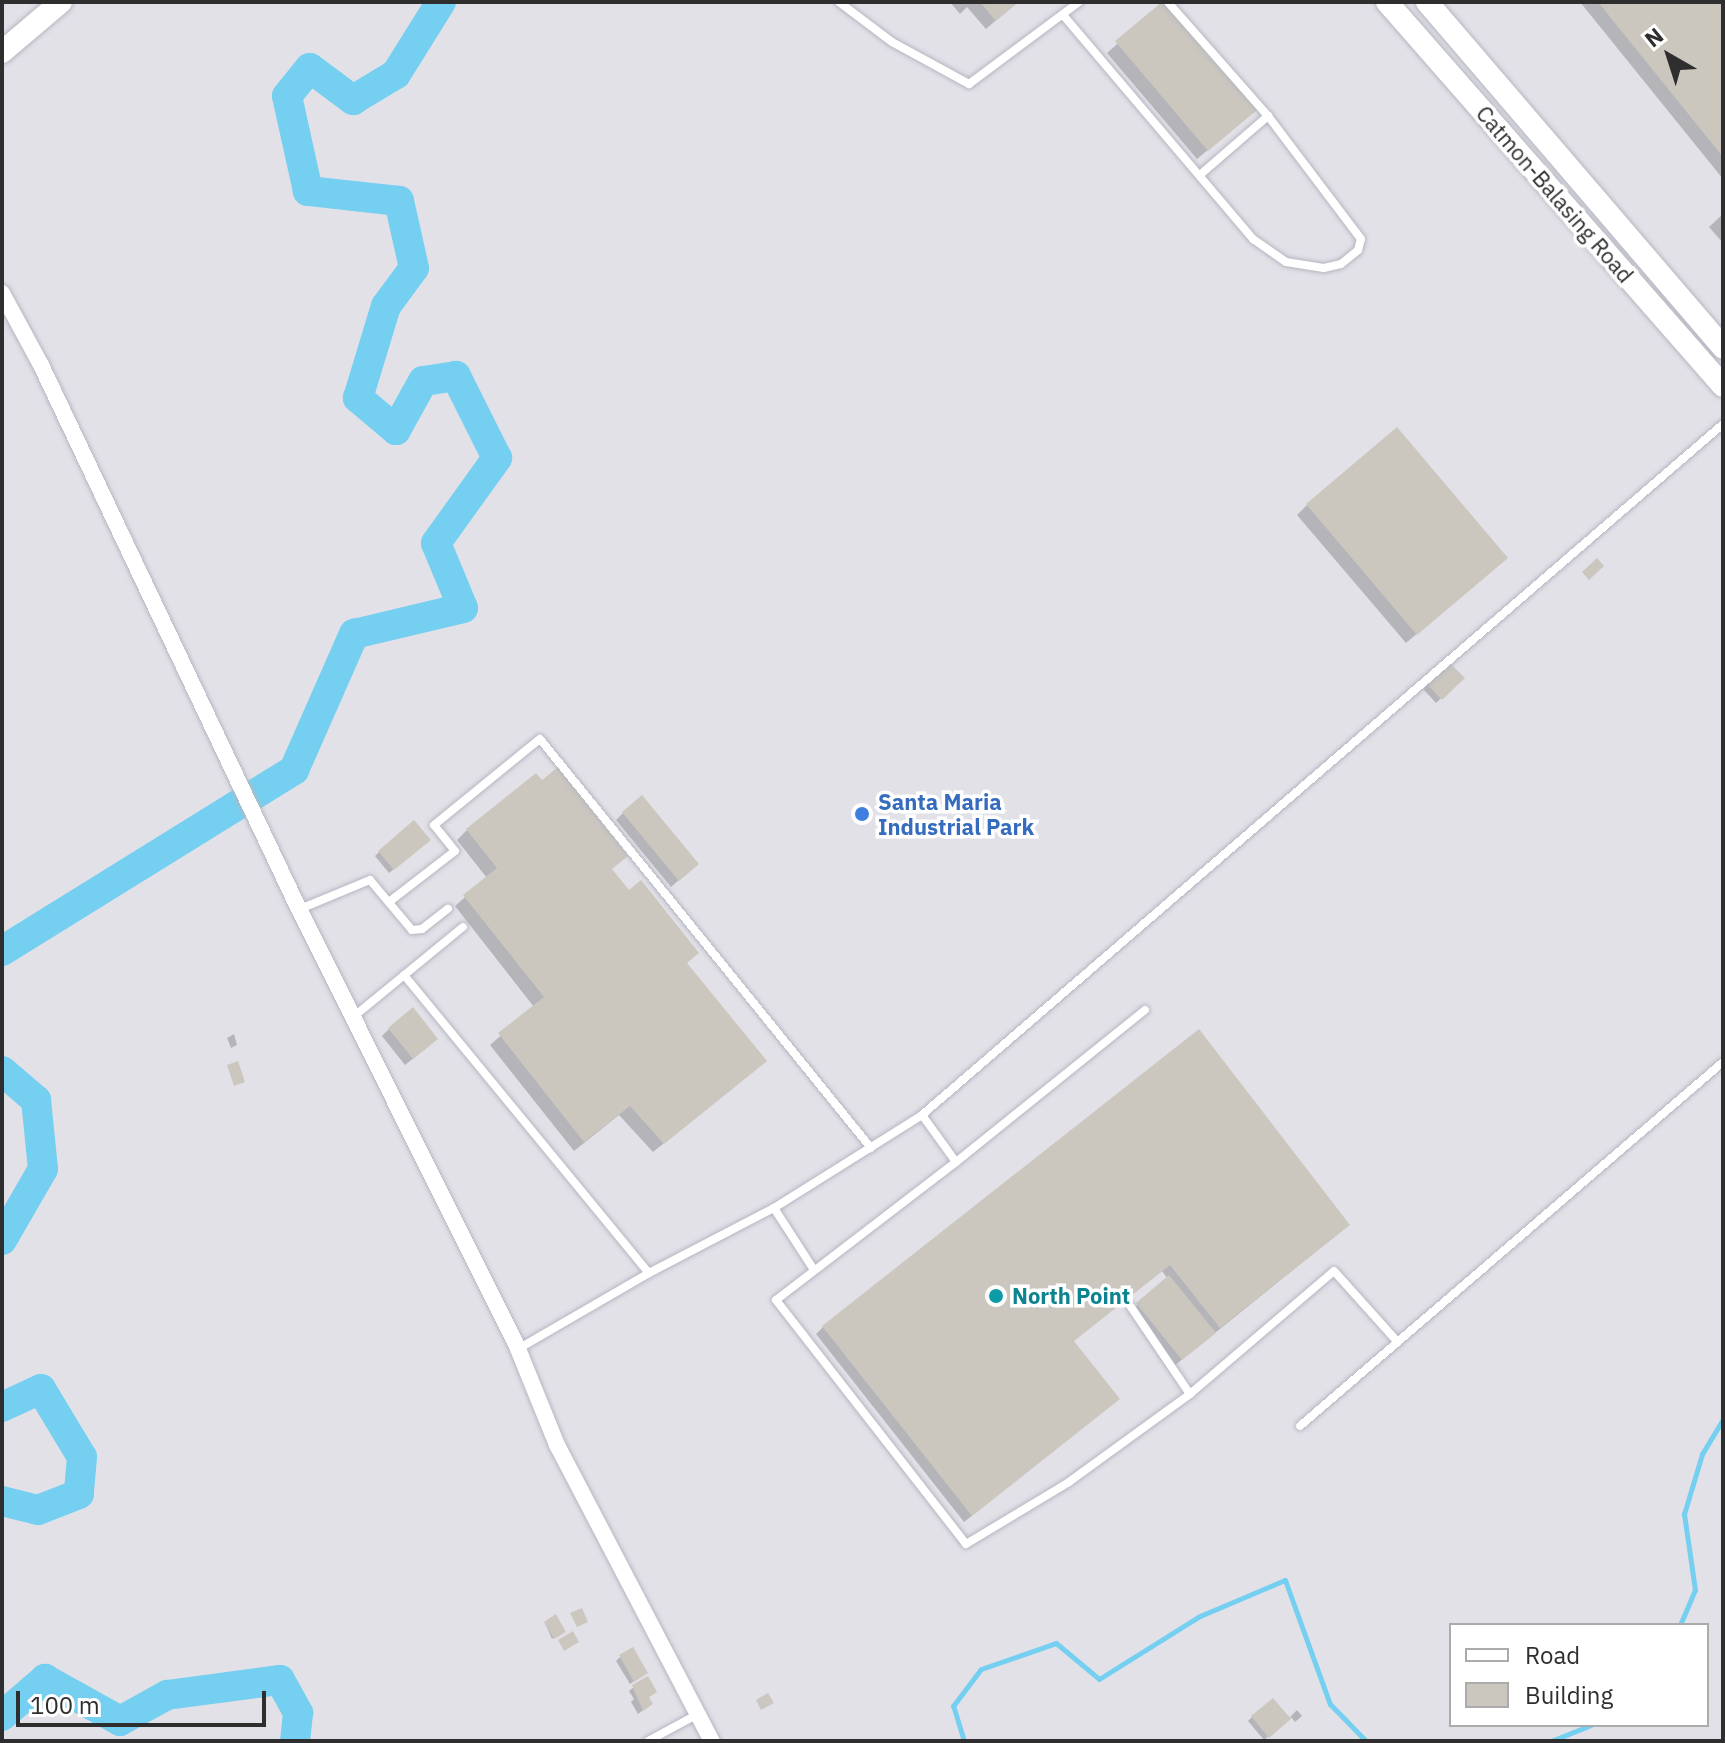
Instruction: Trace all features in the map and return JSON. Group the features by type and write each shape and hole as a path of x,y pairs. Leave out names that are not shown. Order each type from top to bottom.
{"street":[{"path":"2,52 61,2"},
{"name":"Catmon-Balasing Road","path":"1387,2 1723,386"},
{"name":"Catmon-Balasing Road","path":"1427,2 1723,347"},
{"path":"2,293 41,365 300,909 518,1349 557,1445 712,1741"}],"lane":[{"path":"839,2 892,42 969,84 1079,2"},
{"path":"1063,15 1253,239 1286,262 1324,268 1341,264 1358,250 1361,239 1268,116 1168,2"},
{"path":"1201,174 1268,116"},
{"path":"518,1349 649,1273 774,1208 922,1115 1723,424"},
{"path":"389,902 455,851 434,825 540,739 871,1148"},
{"path":"300,909 370,880 417,931 448,909"},
{"path":"353,1017 463,927"},
{"path":"404,975 649,1273"},
{"path":"1145,1010 956,1162 776,1300 966,1544 1069,1482 1190,1394 1334,1271 1396,1340"},
{"path":"1300,1426 1396,1340 1723,1062"},
{"path":"922,1115 956,1162"},
{"path":"774,1208 814,1270"},
{"path":"1131,1307 1190,1394"},
{"path":"651,1740 698,1714"}],"shaded area":[{"name":"Santa Maria Industrial Park","path":"2,2 1723,2 1723,1741 2,1741"}],"building":[{"path":"980,2 1019,2 996,21"},
{"path":"1162,2 1166,2 1257,110 1208,151 1115,41"},
{"path":"1598,2 1723,2 1723,157"},
{"path":"1397,427 1508,558 1417,635 1306,504"},
{"path":"1597,558 1604,566 1589,580 1582,572"},
{"path":"1449,662 1465,678 1442,700 1426,683"},
{"path":"558,767 628,856 612,869 629,890 641,880 699,953 687,963 767,1061 664,1144 630,1106 584,1142 498,1033 544,997 463,895 497,868 466,829 536,773 542,780"},
{"path":"642,795 699,864 679,881 622,812"},
{"path":"414,820 431,840 394,870 378,851"},
{"path":"413,1007 438,1039 413,1059 388,1028"},
{"name":"North Point","path":"1199,1029 1350,1225 1220,1328 1170,1265 1074,1341 1120,1399 972,1516 822,1326"},
{"path":"238,1061 245,1082 234,1086 227,1065"},
{"path":"1169,1275 1216,1333 1182,1360 1136,1303"},
{"path":"582,1608 588,1622 577,1627 570,1613"},
{"path":"556,1614 566,1632 554,1639 544,1622"},
{"path":"573,1631 579,1642 564,1651 558,1640"},
{"path":"633,1647 648,1673 634,1682 619,1655"},
{"path":"648,1676 657,1692 649,1697 653,1704 643,1711 632,1685"},
{"path":"768,1693 774,1703 761,1710 756,1700"},
{"path":"1273,1698 1291,1719 1269,1738 1251,1716"}],"waterway":[{"path":"2,951 294,770 354,634 463,608 436,543 497,458 456,376 423,381 396,430 358,398 386,306 414,268 399,201 308,191 287,96 310,68 353,100 396,74 441,2"},
{"path":"2,1071 36,1100 43,1169 2,1240"},
{"path":"2,1407 41,1389 82,1457 79,1494 38,1510 2,1501"},
{"path":"1681,1623 1695,1590 1684,1514 1702,1454 1723,1419"},
{"path":"964,1741 953,1706 981,1669 1056,1643 1099,1679 1200,1616 1285,1580 1330,1704 1366,1741"},
{"path":"2,1716 45,1679 120,1721 167,1695 280,1680 298,1713 295,1741"},
{"path":"1551,1741 1586,1727"}],"place":[{"name":"Santa Maria Industrial Park","path":"862,814"},
{"name":"North Point","path":"996,1296"}]}
